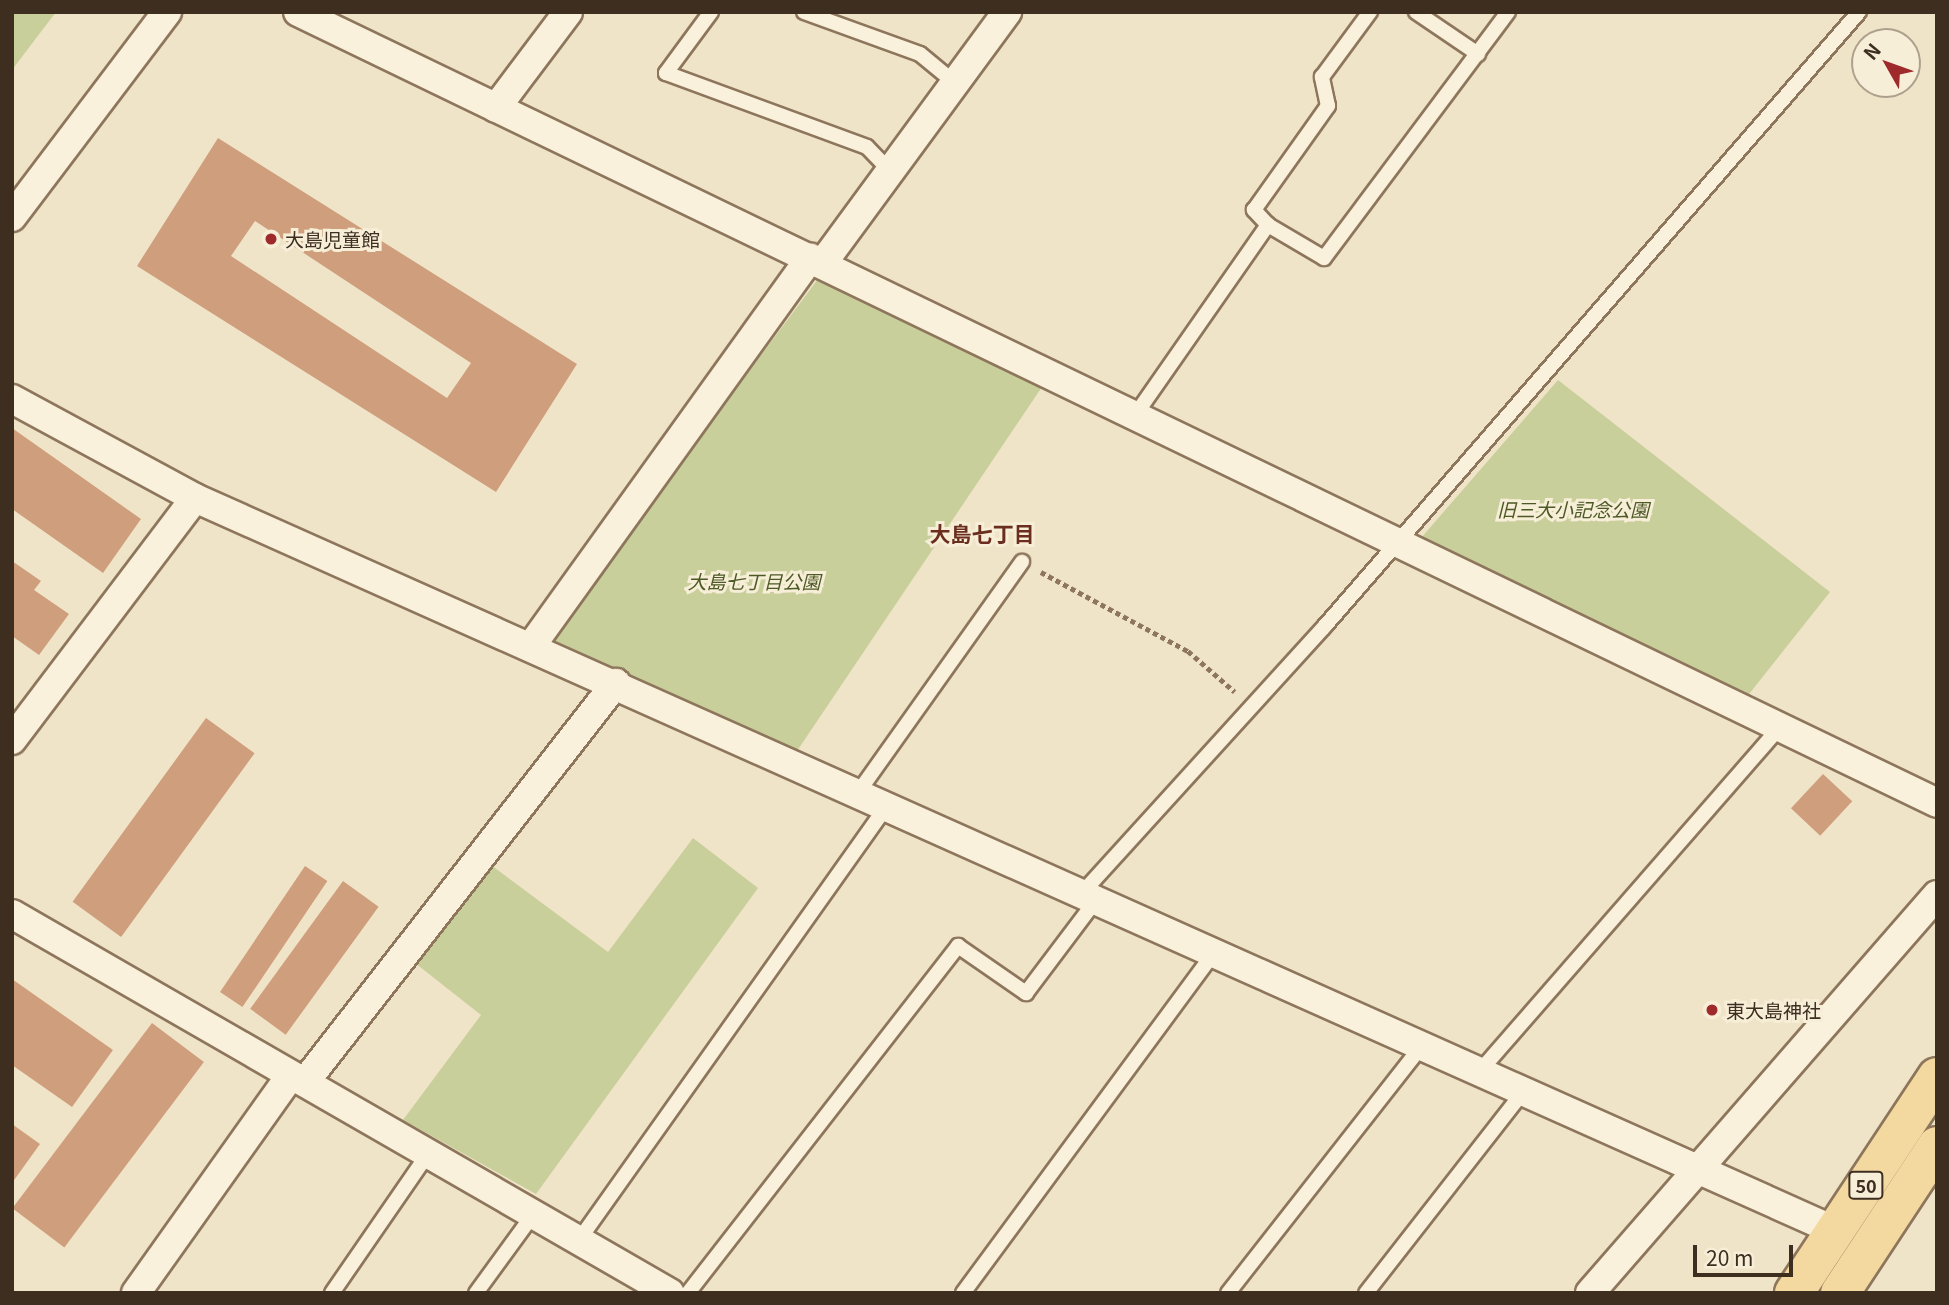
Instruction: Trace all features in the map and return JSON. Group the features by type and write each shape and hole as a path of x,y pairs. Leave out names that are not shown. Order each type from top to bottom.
{"main road":[{"name":"50","path":"1794,1293 1937,1077"},
{"name":"50","path":"1840,1293 1937,1146"}],"street":[{"path":"12,217 167,12"},
{"path":"298,12 1136,414 1778,729 1937,803"},
{"path":"496,108 568,12"},
{"path":"532,645 816,261 890,171 1007,12"},
{"path":"12,399 195,498 532,645 857,794 1836,1231"},
{"path":"12,740 195,498"},
{"path":"136,1293 298,1079 615,683"},
{"path":"1590,1293 1937,895"},
{"path":"12,914 298,1079 430,1151 670,1293"}],"lane":[{"path":"711,12 666,73 867,147 890,171"},
{"path":"804,12 920,54 955,83"},
{"path":"1370,12 1322,77 1328,106 1254,210 1268,225 1324,258 1508,12"},
{"path":"1416,12 1478,54"},
{"path":"688,1293 958,946 1026,993 1089,897 1252,706 1859,12"},
{"path":"1136,414 1268,225"},
{"path":"857,794 1022,562"},
{"path":"1479,1072 1778,729"},
{"path":"579,1240 886,807"},
{"path":"963,1293 1214,953"},
{"path":"1228,1293 1422,1046"},
{"path":"1366,1293 1523,1092"},
{"path":"332,1293 430,1151"},
{"path":"477,1293 535,1212"}],"path":[{"path":"1022,562 1188,650 1252,706"}],"green space":[{"path":"12,12 56,12 12,70"},
{"name":"大島七丁目公園","path":"824,271 1048,378 795,754 557,648 551,635"},
{"name":"旧三大小記念公園","path":"1558,380 1830,592 1746,698 1421,538"},
{"path":"693,838 758,888 536,1194 403,1120 481,1015 415,963 491,865 608,952"}],"building":[{"path":"218,138 577,364 496,492 137,266","holes":["255,221 471,363 447,398 231,256"]},
{"path":"12,428 141,519 103,573 12,509"},
{"path":"12,561 41,581 34,590 69,614 39,655 12,636"},
{"path":"206,718 255,753 121,937 73,902"},
{"path":"1823,774 1852,801 1820,836 1791,808"},
{"path":"305,866 327,881 242,1007 220,992"},
{"path":"343,881 379,907 286,1035 250,1009"},
{"path":"12,979 113,1050 72,1107 12,1065"},
{"path":"152,1023 204,1062 64,1247 12,1208"},
{"path":"12,1124 40,1144 12,1183"}],"place":[{"name":"大島児童館","path":"271,239"},
{"name":"東大島神社","path":"1712,1010"}],"district":[{"name":"大島七丁目","path":"982,533"}]}
